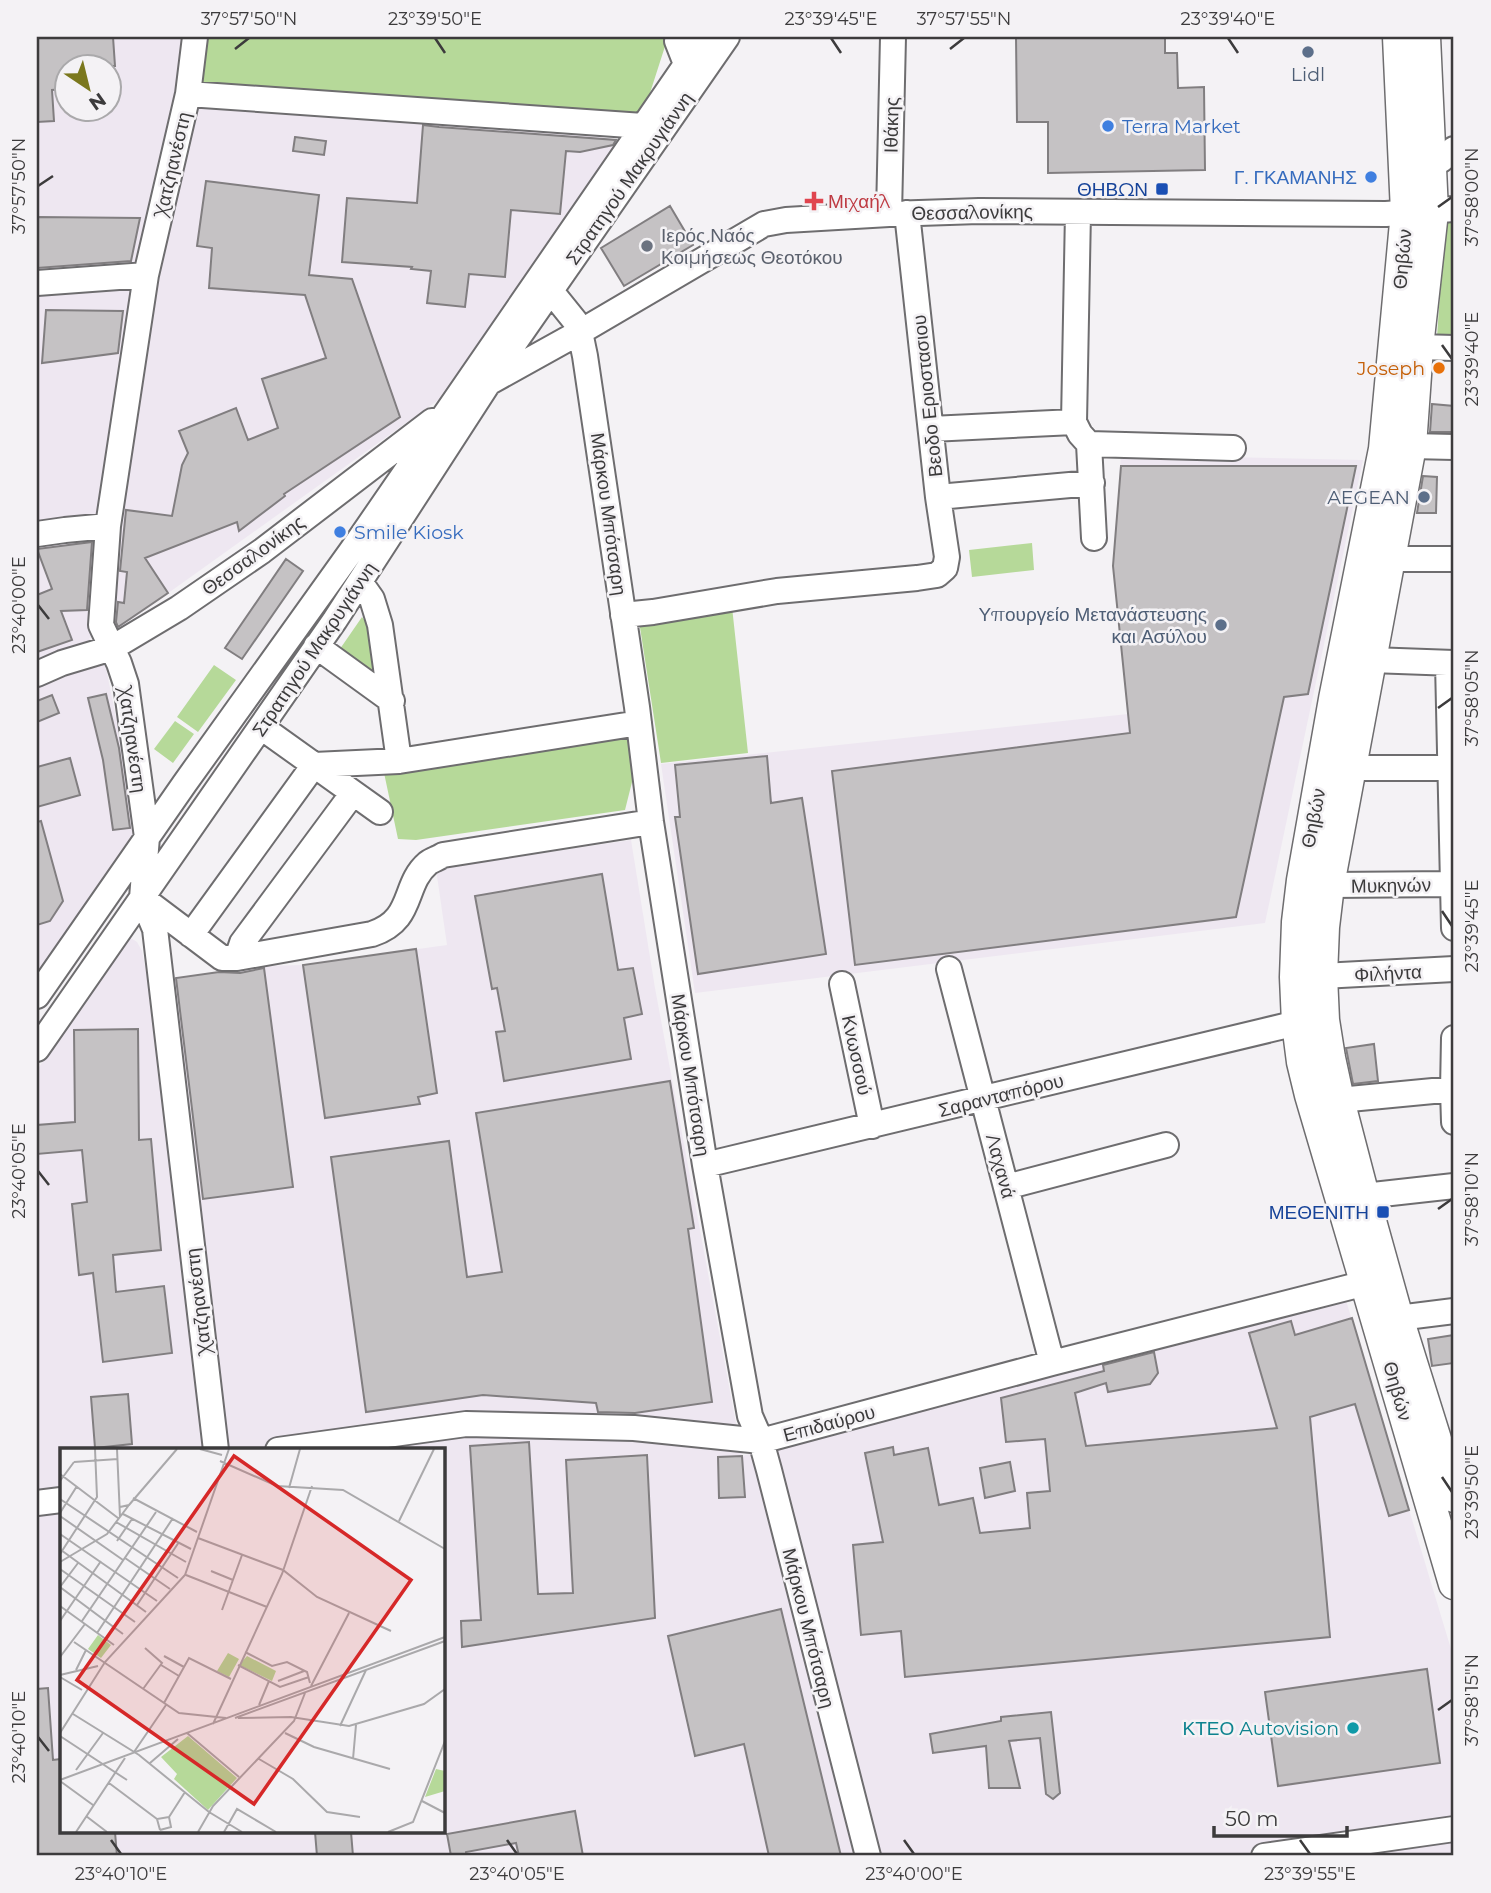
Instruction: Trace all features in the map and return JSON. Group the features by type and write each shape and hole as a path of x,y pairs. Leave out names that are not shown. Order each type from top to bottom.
{"main road":[{"name":"Θηβών","path":"1398,37 1431,211 1411,446 1329,885 1322,976 1329,1058 1339,1100 1398,1318 1454,1497"},
{"name":"Θηβών","path":"1425,37 1443,157 1334,699 1302,880 1295,977 1297,1023 1310,1095 1454,1584"}],"street":[{"name":"Χατζηανέστη","path":"195,37 188,94 146,275 108,526 101,625 126,684 147,837 142,898 155,929 216,1448"},
{"path":"679,37 677,41 686,64"},
{"name":"Στρατηγού Μακρυγιάννη","path":"37,996 352,550 451,404 479,381 550,290 651,130 686,64 705,37"},
{"name":"Στρατηγού Μακρυγιάννη","path":"37,1049 360,582 479,381 651,130 727,37"},
{"name":"Ιθάκης","path":"893,37 898,213"},
{"path":"188,94 651,130"},
{"name":"Θεσσαλονίκης","path":"479,381 575,344 764,224 786,220 898,213 1373,214 1431,211"},
{"path":"1078,212 1074,422 1089,444 1094,538"},
{"name":"Βεοδο Εριοστασιου","path":"624,615 777,591 917,578 937,575 945,568 947,557 931,429 898,213"},
{"path":"37,283 146,275"},
{"name":"Μάρκου Μπότσαρη","path":"550,290 569,312 624,615 651,822 705,1165 750,1416 761,1441 868,1856"},
{"path":"1418,348 1454,348"},
{"name":"Θεσσαλονίκης","path":"37,674 62,663 112,648 189,601 262,551 451,404"},
{"path":"931,429 1074,422"},
{"path":"1089,444 1233,448"},
{"path":"1411,446 1454,447"},
{"path":"938,498 1092,483"},
{"path":"37,534 108,526"},
{"path":"1390,559 1454,558"},
{"path":"360,582 378,613 400,761"},
{"path":"316,646 392,701"},
{"path":"1371,660 1451,663 1454,928"},
{"path":"314,765 400,761 639,723"},
{"path":"261,727 380,812"},
{"path":"191,935 314,765"},
{"path":"1351,768 1452,768"},
{"path":"140,785 159,789 185,783"},
{"path":"237,958 242,943 353,793"},
{"path":"117,880 222,958 237,958 384,930 401,913 419,874 429,863 443,855 651,822"},
{"name":"Μυκηνών","path":"1329,885 1453,884"},
{"name":"Λαχανά","path":"950,969 1052,1363"},
{"name":"Φιλήντα","path":"1322,976 1454,970"},
{"name":"Κνωσσού","path":"842,984 872,1126"},
{"name":"Σαρανταπόρου","path":"705,1165 1297,1023"},
{"path":"1454,1038 1454,1122"},
{"path":"1339,1100 1454,1089"},
{"path":"1006,1187 1166,1145"},
{"path":"1364,1196 1454,1186"},
{"name":"Επιδαύρου","path":"292,1448 466,1424 634,1428 761,1441 1366,1283"},
{"path":"1398,1318 1454,1311"},
{"path":"37,1503 60,1500"},
{"path":"1264,1856 1454,1829"}],"shaded area":[{"path":"37,37 203,37 199,82 620,140 441,398 118,629 89,638 106,668 121,743 133,835 37,975"},
{"path":"1121,455 1363,460 1265,923 695,993 661,764 1128,714 1113,566"},
{"path":"631,840 655,988 742,1456 1345,1297 1454,1659 1454,1856 37,1856 37,1070 129,937 137,942 142,951 148,982 264,966 303,965 447,945 436,869"}],"green space":[{"path":"203,37 668,37 641,121 198,82"},
{"path":"1445,221 1454,221 1454,337 1437,337"},
{"path":"1032,543 1034,570 972,577 969,550"},
{"path":"732,607 748,753 661,763 639,621"},
{"path":"362,617 369,626 380,685 333,659"},
{"path":"214,665 236,680 198,732 177,717"},
{"path":"175,721 194,734 173,763 154,749"},
{"path":"631,729 636,766 625,810 416,840 398,839 383,768"}],"building":[{"path":"37,37 113,37 114,52 52,52 52,121 37,122"},
{"path":"1016,37 1165,37 1165,53 1177,53 1178,88 1204,87 1205,170 1048,173 1048,122 1017,122"},
{"path":"423,125 616,140 613,145 580,152 566,151 560,214 511,210 505,277 469,274 465,307 427,303 431,271 342,262 347,198 417,203"},
{"path":"295,137 326,141 324,155 293,151"},
{"path":"206,181 319,195 309,275 352,279 400,417 284,494 285,496 239,531 237,522 145,558 168,593 118,627 118,602 124,603 127,572 120,571 126,510 172,516 182,465 188,453 179,431 236,408 248,440 278,428 262,379 326,358 305,295 209,288 212,248 197,246"},
{"name":"Ιερός Ναός Κοιμήσεως Θεοτόκου","path":"670,206 693,245 624,286 601,248"},
{"path":"37,217 140,218 131,261 37,268"},
{"path":"46,310 123,311 118,353 42,363"},
{"path":"1432,404 1454,406 1454,432 1430,432"},
{"path":"1121,466 1356,466 1308,694 1284,697 1236,917 855,965 832,771 1130,733 1113,566"},
{"path":"1423,476 1437,477 1436,513 1417,513"},
{"path":"92,542 87,610 61,611 72,640 37,652 37,595 52,589 37,549"},
{"path":"286,559 303,571 242,659 225,648"},
{"path":"106,694 119,748 130,828 113,830 103,760 88,698"},
{"path":"52,695 59,713 37,722 37,701"},
{"path":"767,756 771,803 802,798 826,954 698,974 675,817 680,817 675,765"},
{"path":"70,758 80,795 37,807 37,767"},
{"path":"41,821 63,901 50,921 37,925 37,822"},
{"path":"602,874 618,970 633,968 642,1014 624,1018 631,1059 504,1081 496,1032 505,1031 497,988 492,989 475,896"},
{"path":"416,949 437,1093 418,1097 420,1104 325,1118 303,965"},
{"path":"264,968 293,1187 203,1199 176,978 219,972 240,973"},
{"path":"138,1029 139,1140 151,1139 161,1250 113,1255 116,1292 164,1286 172,1353 103,1362 93,1273 79,1275 72,1204 87,1202 82,1150 37,1154 37,1125 75,1122 74,1030"},
{"path":"1374,1044 1378,1081 1353,1084 1346,1048"},
{"path":"670,1081 694,1228 688,1229 712,1402 635,1413 598,1412 596,1403 483,1395 366,1412 331,1157 449,1141 467,1277 502,1272 476,1113"},
{"path":"1352,1318 1409,1510 1389,1516 1355,1404 1310,1417 1330,1637 905,1677 901,1631 861,1635 853,1545 883,1542 865,1453 893,1447 894,1455 928,1448 939,1505 973,1498 980,1533 1030,1528 1027,1493 1050,1491 1045,1439 1006,1442 1001,1398 1104,1371 1103,1365 1154,1352 1158,1373 1150,1384 1108,1392 1106,1383 1075,1393 1086,1446 1277,1428 1249,1333 1291,1321 1295,1335"},
{"path":"1454,1335 1454,1363 1432,1366 1428,1339"},
{"path":"128,1394 132,1444 95,1448 91,1397"},
{"path":"529,1442 538,1594 573,1593 566,1460 647,1455 655,1618 462,1647 461,1621 481,1620 470,1446"},
{"path":"742,1456 745,1497 719,1498 718,1457"},
{"path":"1010,1462 1015,1491 985,1498 980,1468"},
{"path":"781,1609 841,1856 769,1856 744,1744 695,1756 668,1636"},
{"name":"ΚΤΕΟ Autovision","path":"1427,1669 1440,1763 1278,1786 1265,1692"},
{"path":"48,1688 53,1760 60,1759 60,1834 115,1834 117,1856 37,1856 37,1689"},
{"path":"1051,1712 1060,1793 1053,1799 1046,1794 1040,1738 1009,1741 1020,1788 989,1788 986,1746 933,1753 930,1734 1001,1721 1001,1717"},
{"path":"575,1811 583,1856 519,1856 516,1843 466,1852 466,1856 451,1856 447,1834"},
{"path":"315,1834 351,1834 353,1856 317,1856"}],"place":[{"name":"Lidl","path":"1308,52"},
{"name":"Terra Market","path":"1108,126"},
{"name":"Γ. ΓΚΑΜΑΝΗΣ","path":"1371,177"},
{"name":"ΘΗΒΩΝ","path":"1162,189"},
{"name":"Μιχαήλ","path":"814,201"},
{"name":"Ιερός Ναός Κοιμήσεως Θεοτόκου","path":"647,246"},
{"name":"Joseph","path":"1439,368"},
{"name":"AEGEAN","path":"1424,497"},
{"name":"Smile Kiosk","path":"340,532"},
{"name":"Υπουργείο Μετανάστευσης και Ασύλου","path":"1221,625"},
{"name":"ΜΕΘΕΝΙΤΗ","path":"1383,1212"},
{"name":"ΚΤΕΟ Autovision","path":"1353,1728"}]}
